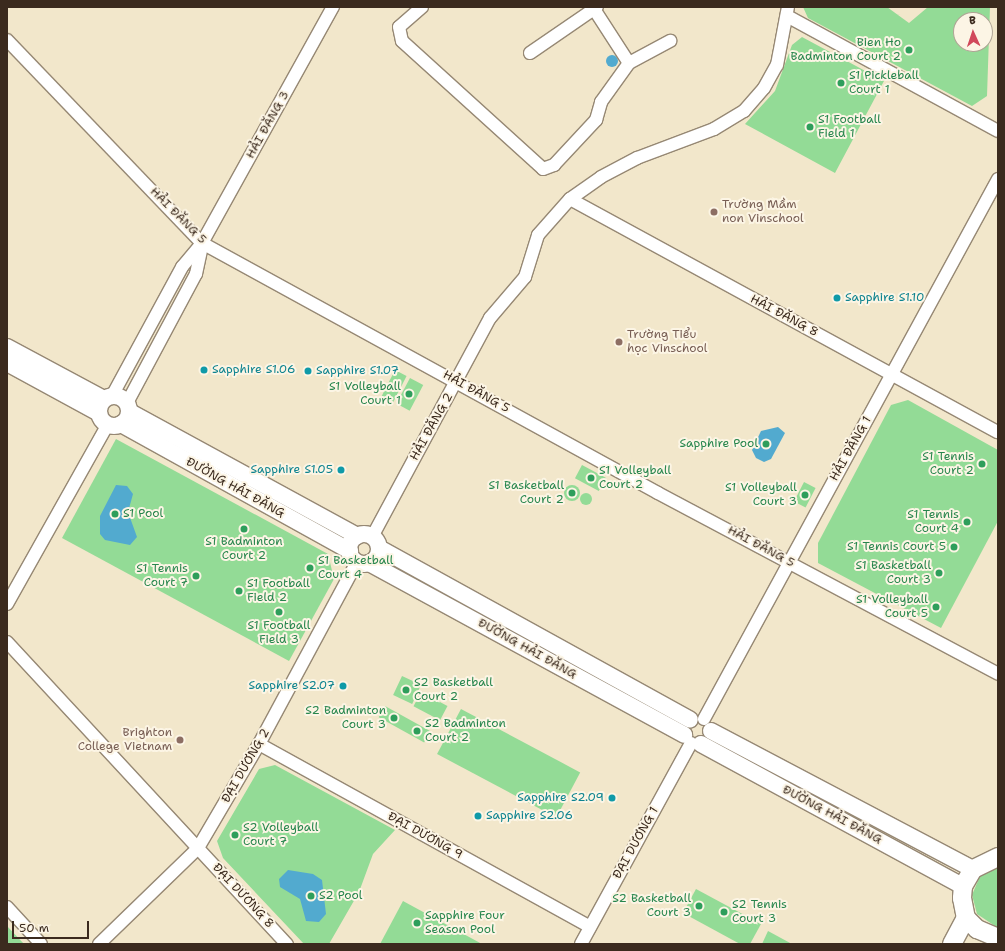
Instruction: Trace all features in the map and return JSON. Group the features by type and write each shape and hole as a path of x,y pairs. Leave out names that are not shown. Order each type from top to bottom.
{"main road":[{"path":"952,944 966,918 963,886 973,869 998,857"},
{"path":"966,918 977,929 998,938"}],"street":[{"name":"HẢI ĐĂNG 3","path":"114,410 182,267 202,243 333,7"},
{"path":"422,7 399,27 402,41 543,169 554,165 596,120 601,102 629,63 670,41"},
{"path":"530,53 596,8 629,63"},
{"path":"788,12 998,131"},
{"name":"HẢI ĐĂNG 2","path":"369,540 490,318 525,277 535,240 570,199 626,163 714,129 744,111 775,69 788,12"},
{"name":"HẢI ĐĂNG 5","path":"7,40 202,243 998,674"},
{"name":"HẢI ĐĂNG 1","path":"697,732 998,179"},
{"name":"HẢI ĐĂNG 8","path":"570,199 998,432"},
{"name":"HẢI ĐĂNG 3","path":"114,410 196,274 202,243"},
{"name":"ĐƯỜNG HẢI ĐĂNG","path":"7,347 114,410 359,559 697,732 973,869"},
{"name":"ĐƯỜNG HẢI ĐĂNG","path":"7,363 114,410 369,540 963,886"},
{"path":"7,604 114,410"},
{"path":"359,559 378,555 369,540"},
{"path":"359,559 369,540"},
{"name":"ĐẠI DƯƠNG 2","path":"99,944 198,848 259,744 359,559"},
{"name":"ĐẠI DƯƠNG 8","path":"7,642 287,944"},
{"name":"ĐẠI DƯƠNG 1","path":"581,944 697,732"},
{"name":"ĐẠI DƯƠNG 9","path":"259,744 590,927"},
{"path":"7,907 41,944"}],"green space":[{"path":"803,7 887,7 909,23 928,7 990,7 990,12 953,12 953,52 988,52 987,96 972,106 808,18"},
{"path":"802,37 884,81 835,173 745,124 775,91 792,45"},
{"path":"395,370 407,376 393,402 382,396"},
{"name":"S1 Volleyball Court 1","path":"410,378 423,385 410,411 396,404"},
{"path":"908,400 998,450 998,521 941,628 818,563 818,543 891,405"},
{"path":"116,439 328,554 334,579 289,661 62,538"},
{"name":"S1 Volleyball Court 2","path":"582,465 606,478 599,491 575,478"},
{"name":"S1 Volleyball Court 3","path":"804,482 816,488 806,508 794,502"},
{"name":"S1 Basketball Court 2","path":"572,485 579,490 580,493 575,500 572,501 565,496 564,493 569,486"},
{"path":"586,493 590,495 592,499 590,503 586,505 582,503 580,499 582,495"},
{"name":"S2 Basketball Court 2","path":"402,676 421,685 412,704 393,695"},
{"path":"421,692 447,706 440,720 413,706"},
{"path":"385,706 430,731 424,743 379,717"},
{"path":"461,709 580,772 556,817 437,754"},
{"path":"275,765 395,830 373,854 359,892 329,944 304,944 223,858 217,841 259,769"},
{"path":"998,867 998,928 977,914 972,895 980,876"},
{"name":"S2 Tennis Court 3","path":"696,889 761,924 750,944 740,944 683,913"},
{"name":"Sapphire Four Season Pool","path":"403,901 482,944 380,944"},
{"path":"7,926 24,944 7,944"},
{"path":"768,931 792,944 762,944"}],"water":[{"path":"610,55 614,55 618,61 614,67 610,67 606,63 606,59"},
{"name":"Sapphire Pool","path":"778,427 785,433 771,459 764,462 756,458 752,450 761,431"},
{"name":"S1 Pool","path":"116,485 127,486 133,494 128,512 137,537 130,545 105,540 100,534 100,516"},
{"name":"S2 Pool","path":"288,870 313,874 322,880 326,914 319,922 306,921 300,899 280,887 279,879"}],"place":[{"name":"Bien Ho Badminton Court 2","path":"909,50"},
{"name":"S1 Pickleball Court 1","path":"841,83"},
{"name":"S1 Football Field 1","path":"810,127"},
{"name":"Trường Mầm non Vinschool","path":"714,212"},
{"name":"Sapphire S1.10","path":"837,298"},
{"name":"Trường Tiểu học Vinschool","path":"619,342"},
{"name":"Sapphire S1.06","path":"204,370"},
{"name":"Sapphire S1.07","path":"308,371"},
{"name":"S1 Volleyball Court 1","path":"409,394"},
{"name":"Sapphire Pool","path":"766,444"},
{"name":"S1 Tennis Court 2","path":"982,464"},
{"name":"Sapphire S1.05","path":"341,470"},
{"name":"S1 Volleyball Court 2","path":"591,478"},
{"name":"S1 Basketball Court 2","path":"572,493"},
{"name":"S1 Volleyball Court 3","path":"805,495"},
{"name":"S1 Pool","path":"115,514"},
{"name":"S1 Tennis Court 4","path":"967,522"},
{"name":"S1 Badminton Court 2","path":"244,529"},
{"name":"S1 Tennis Court 5","path":"954,547"},
{"name":"S1 Basketball Court 4","path":"310,568"},
{"name":"S1 Basketball Court 3","path":"939,573"},
{"name":"S1 Tennis Court 7","path":"196,576"},
{"name":"S1 Football Field 2","path":"239,591"},
{"name":"S1 Volleyball Court 5","path":"936,607"},
{"name":"S1 Football Field 3","path":"279,612"},
{"name":"Sapphire S2.07","path":"343,686"},
{"name":"S2 Basketball Court 2","path":"406,690"},
{"name":"S2 Badminton Court 3","path":"394,718"},
{"name":"S2 Badminton Court 2","path":"417,731"},
{"name":"Brighton College Vietnam","path":"180,740"},
{"name":"Sapphire S2.09","path":"612,798"},
{"name":"Sapphire S2.06","path":"478,816"},
{"name":"S2 Volleyball Court 7","path":"235,835"},
{"name":"S2 Pool","path":"311,896"},
{"name":"S2 Basketball Court 3","path":"699,906"},
{"name":"S2 Tennis Court 3","path":"724,912"},
{"name":"Sapphire Four Season Pool","path":"417,923"}]}
